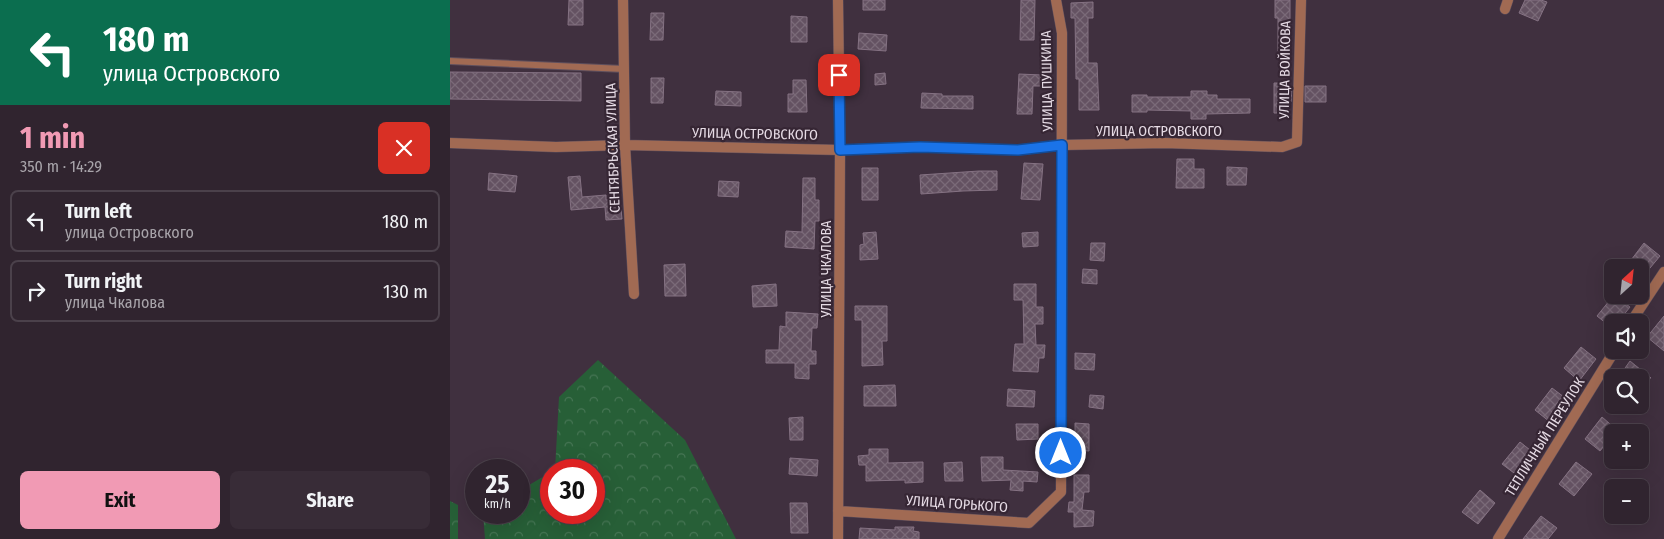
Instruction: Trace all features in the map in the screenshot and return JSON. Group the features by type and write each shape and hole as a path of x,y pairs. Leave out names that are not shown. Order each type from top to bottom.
{"street":[{"name":"СЕНТЯБРЬСКАЯ УЛИЦА","path":"623,0 625,145 634,294"},
{"name":"УЛИЦА ЧКАЛОВА","path":"838,0 840,150 838,539"},
{"name":"УЛИЦА ПУШКИНА","path":"1056,0 1062,33 1061,492"},
{"name":"УЛИЦА ВОЙКОВА","path":"1297,142 1301,0"},
{"name":"УЛИЦА ОСТРОВСКОГО","path":"450,143 556,147 625,145 840,150 920,147 1018,150 1062,145 1165,143 1282,147 1297,142"},
{"path":"1637,314 1664,272"},
{"name":"ТЕПЛИЧНЫЙ ПЕРЕУЛОК","path":"1498,539 1608,359"},
{"name":"УЛИЦА ГОРЬКОГО","path":"838,511 1029,523 1061,492"}],"lane":[{"path":"450,61 624,69"}],"green space":[{"path":"598,360 685,440 736,539 485,539 484,524 530,524 530,484 540,479 540,524 605,524 605,459 556,459 559,397"},
{"path":"450,501 458,505 458,539 450,539"}],"building":[{"path":"569,0 583,0 583,25 568,25"},
{"path":"863,0 885,0 885,10 863,10"},
{"path":"1021,0 1035,0 1034,40 1020,40"},
{"path":"1275,0 1290,0 1290,51 1278,51 1278,18 1275,18"},
{"path":"1525,0 1547,2 1538,21 1519,13"},
{"path":"1093,2 1093,18 1088,18 1088,63 1097,63 1099,110 1079,110 1079,79 1076,79 1075,18 1071,18 1071,3"},
{"path":"651,13 664,13 663,40 650,40"},
{"path":"791,16 807,17 807,42 791,42"},
{"path":"859,33 887,35 886,51 858,49"},
{"path":"450,72 581,73 581,101 450,99"},
{"path":"885,73 886,84 875,85 875,74"},
{"path":"1019,74 1042,75 1041,86 1033,86 1032,114 1017,114"},
{"path":"651,78 664,78 663,103 651,103"},
{"path":"793,80 806,80 807,112 788,112 788,94 793,94"},
{"path":"1274,83 1289,83 1289,87 1292,87 1289,113 1274,113"},
{"path":"1305,86 1326,86 1326,102 1305,102"},
{"path":"716,91 741,92 741,106 715,105"},
{"path":"1191,91 1207,91 1207,95 1217,95 1217,99 1250,99 1250,113 1206,114 1206,119 1191,119 1191,111 1147,110 1147,112 1132,112 1132,95 1191,97"},
{"path":"922,93 942,94 942,96 973,96 973,109 921,108"},
{"path":"1177,159 1194,159 1194,169 1204,169 1204,188 1176,188"},
{"path":"1024,163 1043,164 1040,200 1021,199"},
{"path":"1227,167 1247,168 1246,185 1227,185"},
{"path":"862,168 878,168 878,200 862,200"},
{"path":"997,171 997,190 921,194 920,175"},
{"path":"489,173 517,176 515,192 488,190"},
{"path":"580,176 582,197 606,195 606,200 620,199 622,219 606,220 605,207 571,210 568,177"},
{"path":"803,178 815,178 815,200 819,200 819,221 815,221 814,249 785,247 786,231 802,232"},
{"path":"719,181 739,182 738,197 718,196"},
{"path":"876,232 878,259 860,260 860,245 864,244 863,233"},
{"path":"1038,232 1038,246 1023,247 1022,233"},
{"path":"1091,243 1105,243 1104,261 1090,260"},
{"path":"1644,243 1660,256 1649,269 1649,259 1632,259"},
{"path":"685,264 686,296 665,296 664,265"},
{"path":"1083,269 1097,270 1097,284 1082,283"},
{"path":"776,284 777,306 753,307 752,286"},
{"path":"1014,284 1036,284 1036,307 1043,307 1043,324 1035,324 1036,345 1045,345 1044,358 1039,358 1038,372 1013,371 1015,344 1024,344 1023,300 1014,300"},
{"path":"1607,304 1626,304 1630,307 1624,314 1604,314 1604,322 1597,316"},
{"path":"855,306 887,306 887,341 882,341 883,365 862,366 862,320 855,320"},
{"path":"786,312 818,314 817,328 812,328 811,351 816,351 816,364 809,364 809,379 795,378 795,363 766,363 766,350 779,350 780,326 786,327"},
{"path":"1664,316 1664,351 1649,339 1649,335"},
{"path":"1581,347 1596,359 1579,381 1564,368"},
{"path":"1075,353 1095,354 1094,370 1075,369"},
{"path":"1630,361 1640,369 1624,369"},
{"path":"895,385 896,406 864,406 864,386"},
{"path":"1552,388 1568,400 1550,422 1535,410"},
{"path":"1008,389 1035,391 1034,407 1007,406"},
{"path":"1090,395 1104,396 1103,409 1089,407"},
{"path":"803,417 803,440 790,440 789,418"},
{"path":"1602,417 1610,424 1604,424 1604,446 1600,451 1585,439"},
{"path":"1075,423 1089,424 1089,451 1075,450"},
{"path":"1016,424 1038,424 1038,439 1017,440"},
{"path":"1520,442 1535,454 1518,476 1502,464"},
{"path":"869,449 888,449 888,463 923,462 923,482 905,483 905,480 866,481 866,465 859,465 858,456 869,455"},
{"path":"981,457 1003,457 1003,470 1038,472 1037,482 1023,481 1023,491 1010,490 1011,480 982,481"},
{"path":"790,458 818,460 817,476 789,474"},
{"path":"962,462 963,481 945,481 944,463"},
{"path":"1576,462 1592,474 1574,496 1559,484"},
{"path":"1074,475 1089,475 1089,492 1084,492 1082,510 1094,511 1093,526 1074,527 1074,512 1068,512 1069,502 1074,502"},
{"path":"1480,490 1495,503 1478,524 1462,512"},
{"path":"790,503 807,503 808,533 791,533"},
{"path":"1541,516 1557,528 1548,539 1523,539"},
{"path":"895,527 914,527 913,531 919,532 919,539 859,539 860,528 895,530"}],"route":[{"path":"839,75 840,150 920,147 1018,150 1062,145 1061,453"}]}
